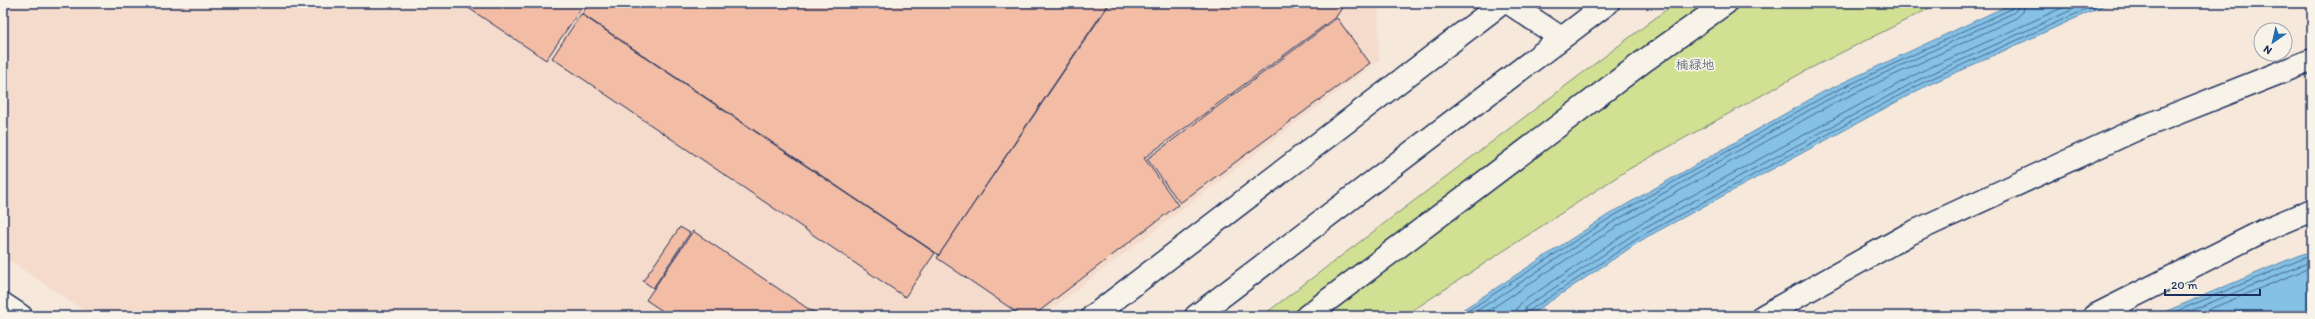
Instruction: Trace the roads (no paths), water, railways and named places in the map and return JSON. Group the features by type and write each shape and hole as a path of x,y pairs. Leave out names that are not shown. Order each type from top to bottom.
{"street":[{"path":"1093,316 1502,3"},
{"path":"1509,3 1562,38"},
{"path":"1307,316 1644,61 1726,3"},
{"path":"1196,316 1562,38 1597,6"},
{"path":"1763,316 1909,234 2135,130 2312,60"},
{"path":"2094,316 2267,229 2312,210"},
{"path":"3,304 21,316"}],"water":[{"path":"2013,3 2109,3 1926,86 1645,238 1528,316 1453,316 1608,215 1823,92"},
{"path":"2312,251 2312,316 2155,316 2297,256"}],"park label":[{"name":"楠緑地","path":"1695,64"}]}
